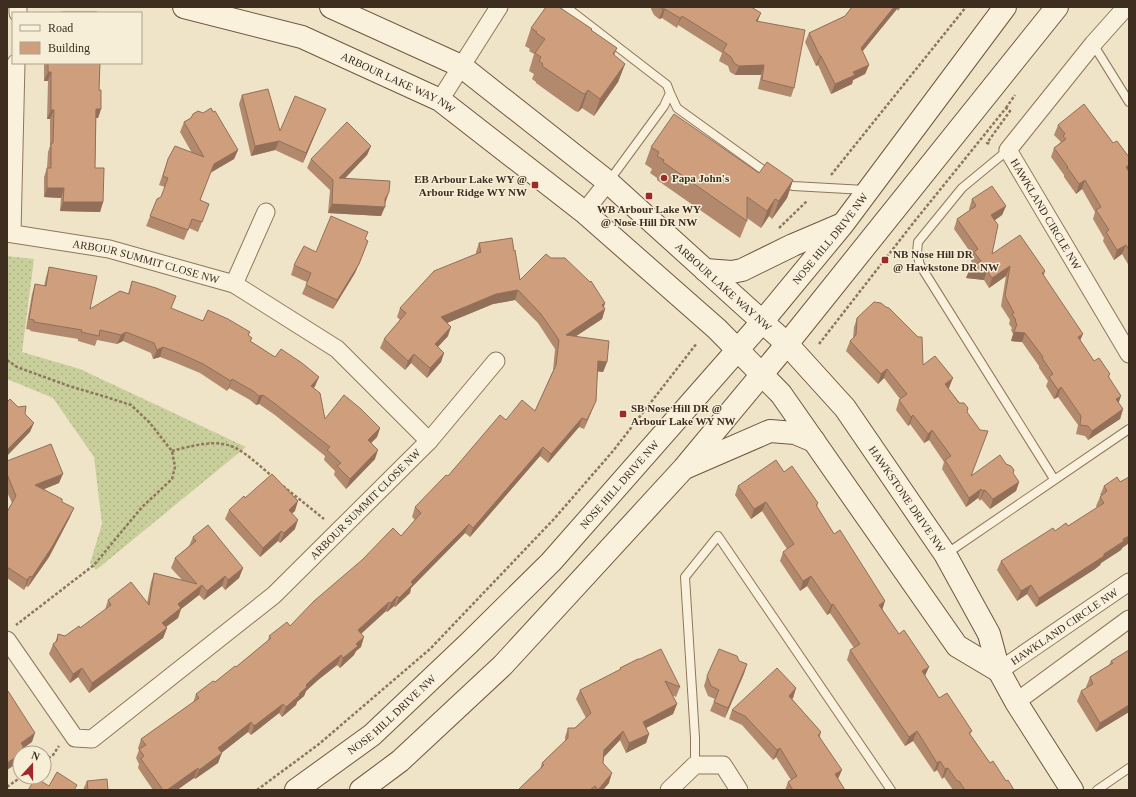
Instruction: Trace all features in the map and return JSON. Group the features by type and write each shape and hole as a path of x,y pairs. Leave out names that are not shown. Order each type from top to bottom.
{"main road":[{"name":"ARBOUR LAKE WAY NW","path":"184,7 302,37 440,100 584,212 717,329 762,374"},
{"name":"ARBOUR LAKE WAY NW","path":"331,7 461,66 608,182 787,344"},
{"name":"NOSE HILL DRIVE NW","path":"296,790 372,735 468,644 546,567 738,350 843,224 1005,7"},
{"path":"361,790 400,761 503,665 684,468 787,344 1057,7"},
{"path":"706,270 732,272 742,270 793,245 843,224"},
{"name":"HAWKSTONE DRIVE NW","path":"787,344 845,408 945,554 989,634 999,671 1016,702 1072,790"},
{"path":"762,374 781,394 957,646 999,671"},
{"path":"684,468 770,431 795,433 814,441"}],"street":[{"path":"440,100 499,7"},
{"name":"HAWKLAND CIRCLE NW","path":"1126,7 1093,44 1008,150 1129,354"},
{"name":"ARBOUR SUMMIT CLOSE NW","path":"11,634 75,738 92,739 274,595 429,442 337,349 234,284 109,249 9,233 16,64"},
{"path":"584,212 608,182"},
{"path":"234,284 266,212"},
{"path":"429,442 496,361"},
{"name":"HAWKLAND CIRCLE NW","path":"999,671 1129,582"},
{"path":"1016,702 1129,619"},
{"path":"669,790 695,765 723,765 739,790"}],"lane":[{"path":"566,7 667,85 676,108 779,181 793,186 868,190"},
{"path":"1093,44 1129,102"},
{"path":"608,182 664,106 670,94"},
{"path":"1008,150 962,188 918,242 917,253 920,266 1054,479"},
{"path":"945,554 1129,429"},
{"path":"695,765 695,738 685,577 718,536 891,790"},
{"path":"1097,790 1129,768"}],"path":[{"path":"778,228 820,188 966,7"},
{"path":"257,790 319,744 430,649 554,519 612,451 696,343"},
{"path":"7,360 17,367 69,386 130,405 149,422 172,451 175,467 172,479 142,507 94,566 11,634"},
{"path":"172,451 219,443 238,449 274,478"},
{"path":"280,483 338,531"}],"green space":[{"path":"7,256 34,259 22,352 80,369 246,447 96,570 90,563 102,524 94,457 53,398 7,379"}],"building":[{"path":"546,7 559,7 617,48 613,54 625,64 600,99 588,90 585,94 582,93 542,66 543,64 539,61 541,57 535,53 545,39 531,28"},
{"path":"659,7 751,7 761,13 756,21 805,30 794,88 762,80 764,65 739,66 734,63 731,57 723,51 727,44 682,16 680,18"},
{"path":"852,7 894,7 861,48 869,65 853,72 855,75 835,84 809,33 845,16"},
{"path":"48,64 100,64 99,90 101,90 101,109 96,109 95,168 104,168 103,202 63,202 64,188 47,188 47,168 51,168 51,143 53,143 54,110 51,110 51,72 48,72"},
{"path":"268,89 280,131 295,96 326,109 306,153 279,141 255,146 242,95"},
{"path":"1084,104 1113,143 1117,141 1129,157 1129,165 1126,167 1129,172 1129,250 1126,245 1117,250 1106,232 1109,230 1096,210 1101,207 1085,180 1079,184 1054,148 1066,139 1063,136 1065,134 1058,125"},
{"path":"211,108 213,112 215,111 238,150 214,164 200,200 209,204 202,222 192,219 188,230 150,216 157,199 161,197 168,178 163,176 168,159 175,146 204,157 184,122 198,111 203,113"},
{"path":"674,114 759,173 767,162 793,180 779,201 775,199 767,211 747,197 747,221 663,162 664,160 657,156 659,152 651,147"},
{"path":"347,122 371,146 339,178 390,181 389,192 385,199 385,207 332,204 333,180 311,159"},
{"path":"992,186 1006,206 991,215 998,225 992,254 1020,235 1045,271 1042,273 1083,334 1078,337 1094,361 1099,358 1110,374 1108,376 1121,396 1116,399 1123,409 1092,431 1088,426 1080,425 1081,416 1061,387 1058,390 1049,377 1053,374 1042,358 1043,357 1025,333 1014,332 1017,324 1015,321 1016,320 1005,296 1010,266 992,278 987,271 970,269 981,261 974,252 978,249 957,219 976,206 972,199"},
{"path":"331,216 368,232 365,239 368,241 359,264 337,300 306,285 311,273 294,265 304,246 316,252"},
{"path":"512,238 520,280 546,254 551,258 565,258 590,282 591,281 605,303 602,305 605,309 566,335 609,341 607,362 598,361 596,401 587,420 582,418 551,454 543,447 473,528 469,524 411,582 413,584 399,598 397,596 391,603 389,602 358,630 364,637 356,644 358,646 343,658 341,655 322,670 306,685 307,687 299,694 300,695 286,707 283,704 254,726 251,722 218,748 222,753 199,770 198,768 167,790 163,790 141,759 144,756 139,749 146,745 141,739 199,698 196,694 213,681 215,682 235,666 236,667 271,638 269,636 287,622 290,626 314,601 362,560 393,528 401,536 421,513 415,507 446,475 448,476 500,415 506,420 522,400 535,411 556,365 559,340 541,314 518,290 496,294 441,317 451,327 435,344 444,353 430,368 414,354 408,361 384,339 406,313 400,308 434,271 481,252 479,243"},
{"path":"49,267 97,276 90,309 120,291 129,294 132,281 176,296 171,308 203,321 208,310 228,319 250,332 248,335 252,338 250,341 275,357 281,349 319,377 311,386 320,393 325,419 344,395 361,409 380,428 368,440 378,450 350,479 337,466 341,463 327,450 330,447 278,406 263,395 259,396 232,379 231,381 203,364 163,347 157,350 154,343 126,332 121,335 100,330 99,336 81,332 82,330 34,322 34,320 29,319 35,284 46,286"},
{"path":"874,302 881,303 889,308 918,337 922,337 923,365 935,356 953,378 945,384 959,403 964,403 968,408 967,412 980,430 988,431 971,476 1000,455 1006,464 1011,466 1014,470 1013,473 1019,482 993,499 985,490 983,491 981,489 969,498 945,460 951,456 932,430 928,434 913,415 911,417 899,400 907,394 887,369 881,374 850,341 856,335 857,318"},
{"path":"10,399 18,407 26,406 25,414 34,423 7,450 7,402"},
{"path":"51,444 63,474 35,485 62,499 62,502 74,508 52,547 32,577 30,576 27,580 7,567 7,512 16,496 7,474 7,461"},
{"path":"776,460 784,472 792,466 818,503 816,505 834,534 840,530 885,601 879,605 899,634 904,630 929,667 922,671 939,698 947,693 972,731 969,733 990,763 993,761 1006,781 1008,780 1014,790 965,790 948,768 945,769 940,761 937,763 917,731 909,737 850,650 860,644 833,604 831,605 811,576 803,581 783,552 794,544 766,502 754,509 738,486"},
{"path":"272,474 298,501 289,510 298,520 284,533 281,531 263,548 229,510"},
{"path":"1117,477 1120,482 1129,477 1129,536 1104,554 1104,556 1039,598 1031,585 1021,591 1001,561 1053,528 1055,531 1066,523 1068,526 1104,503 1100,497 1107,491 1104,486"},
{"path":"208,525 243,568 228,580 225,576 207,591 202,585 178,604 181,608 162,623 167,628 92,683 82,668 73,674 53,644 57,641 58,634 65,636 79,626 80,628 111,605 108,600 131,582 149,605 154,573 197,584 175,558 196,541 193,537"},
{"path":"661,649 680,687 665,681 677,704 643,722 649,734 629,743 623,731 604,750 603,763 612,773 598,790 595,786 590,790 518,790 544,765 542,763 568,738 568,728 575,728 591,713 580,690 621,669 620,668"},
{"path":"719,649 737,656 739,661 747,664 728,708 714,702 719,690 711,686 707,676"},
{"path":"1129,650 1129,705 1100,723 1081,691 1093,684 1090,677 1113,663 1111,661"},
{"path":"777,668 796,688 789,696 821,732 818,735 842,770 835,774 845,790 793,790 788,782 797,776 780,748 777,750 745,716 732,710"},
{"path":"8,691 35,733 21,743 22,745 12,745 12,760 7,763"},
{"path":"57,772 77,785 74,790 28,790 31,785 52,785 52,781"},
{"path":"107,779 108,790 88,790 87,781"}],"place":[{"name":"Papa John's","path":"664,178"},
{"name":"EB Arbour Lake WY @ Arbour Ridge WY NW","path":"535,185"},
{"name":"WB Arbour Lake WY @ Nose Hill DR NW","path":"649,196"},
{"name":"NB Nose Hill DR @ Hawkstone DR NW","path":"885,260"},
{"name":"SB Nose Hill DR @ Arbour Lake WY NW","path":"623,414"}]}
